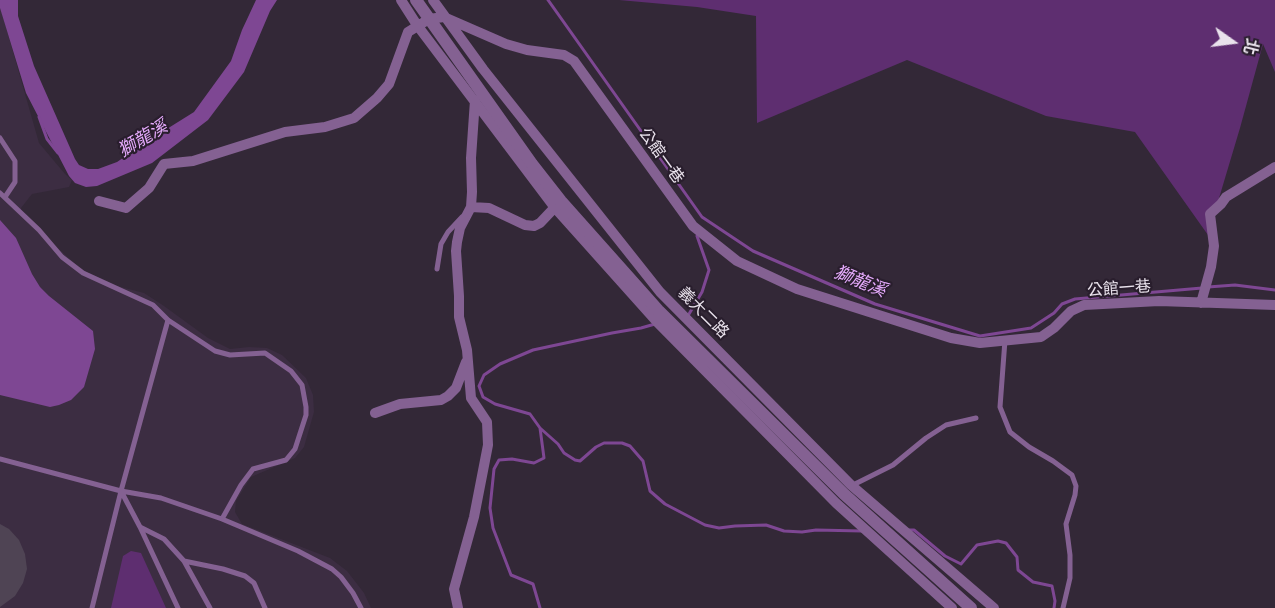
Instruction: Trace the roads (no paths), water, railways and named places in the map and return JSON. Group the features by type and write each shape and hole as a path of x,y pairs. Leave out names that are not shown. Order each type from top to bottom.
{"street":[{"name":"義大二路","path":"400,0 475,102 558,204 658,310 844,494 971,608"},
{"name":"義大二路","path":"416,0 558,204"},
{"name":"義大二路","path":"433,0 483,69 660,292 844,494 952,608"},
{"path":"99,201 126,208 149,188 164,164 193,160 285,132 325,127 354,118 388,84 408,32 429,19 444,17"},
{"name":"公館一巷","path":"444,17 506,44 527,50 564,55 574,61 693,226 737,261 797,289 951,339 980,343 1041,337 1071,311 1084,305 1202,298 1275,305"},
{"path":"458,608 454,589 474,517 488,445 487,422 471,398 467,350 459,317 456,251 460,228 471,207 471,158 476,84"},
{"path":"1202,298 1214,246 1210,214 1226,197 1275,167"},
{"path":"471,207 489,208 525,225 534,226 540,223 558,204"},
{"path":"375,413 400,404 441,400 448,396 460,381 467,350"},
{"name":"義大二路","path":"844,494 994,608"}],"lane":[{"path":"0,138 15,161 15,182 2,195 39,230 62,257 83,273 153,305 168,320 215,351 230,355 265,353 291,371 302,384 306,415 295,449 286,460 253,469 222,519"},
{"path":"437,269 441,244 448,232 471,207"},
{"path":"92,608 121,491 168,320"},
{"path":"1005,340 1000,407 1010,432 1072,475 1076,486 1066,524 1070,578 1063,608"},
{"path":"844,494 893,465 946,425 976,418"},
{"path":"0,459 121,491 161,498 222,519 298,551 332,569 353,593 361,608"},
{"path":"121,491 178,608"},
{"path":"140,527 164,539 184,561 210,608"},
{"path":"184,561 245,576 254,583 265,608"}],"waterway":[{"name":"獅龍溪","path":"548,0 702,217 753,251 875,304 980,336 1031,328 1054,313 1062,304 1075,299 1202,288"},
{"name":"獅龍溪","path":"39,117 47,139 58,153"},
{"path":"687,315 702,292 709,270 698,234"},
{"name":"獅龍溪","path":"1208,287 1235,285 1275,290"},
{"path":"540,608 533,584 511,575 493,528 490,508 494,469 499,460 512,459 534,463 544,458 540,428 530,414 495,404 483,397 479,386 484,375 500,364 533,350 655,324"},
{"path":"540,428 558,444 564,453 575,460 580,461 604,443 622,443 630,446 643,461 650,491 665,504 705,525 719,528 766,525 784,531 802,532 862,531"},
{"path":"907,530 914,530 945,556 961,564 977,545 998,541 1006,543 1017,557 1018,570 1033,582 1052,586 1054,608"}]}
